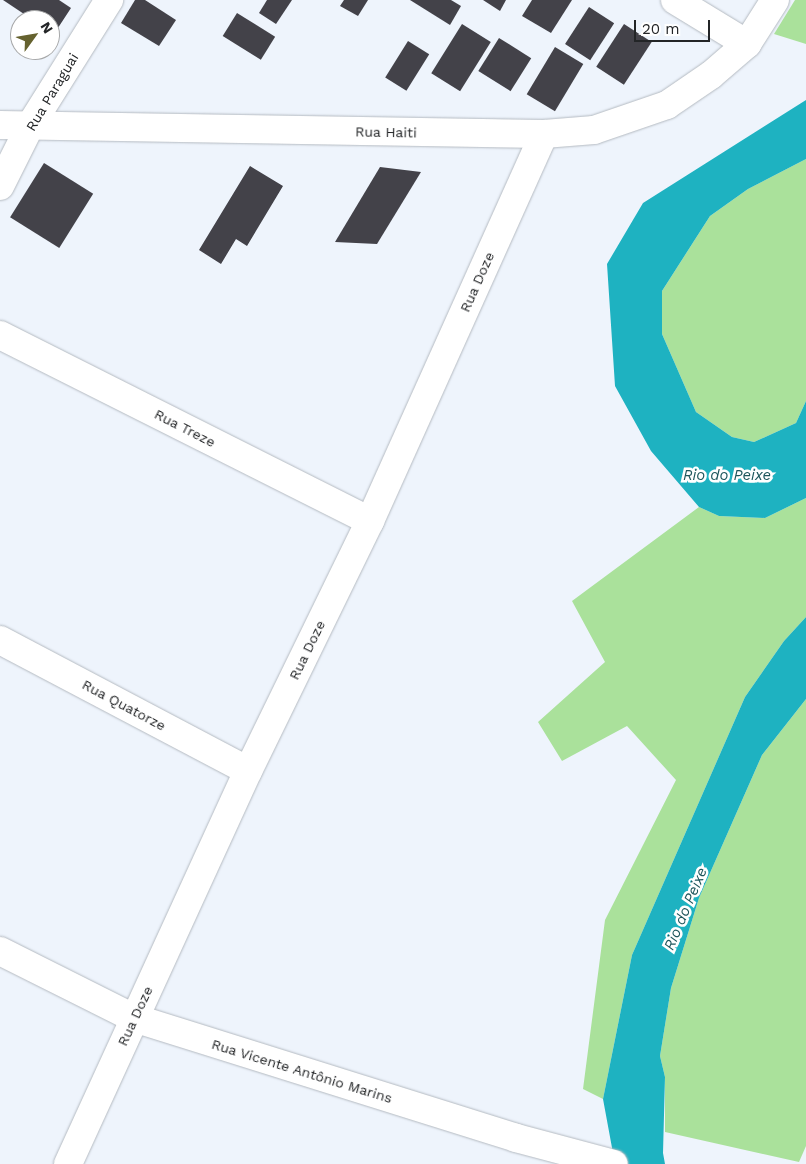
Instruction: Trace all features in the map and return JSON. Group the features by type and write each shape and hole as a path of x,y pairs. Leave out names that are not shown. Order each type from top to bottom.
{"street":[{"name":"Rua Paraguai","path":"0,186 30,126 109,0"},
{"path":"675,0 748,44"},
{"name":"Rua Haiti","path":"0,125 544,134 594,130 667,105 711,76 748,44 775,0"},
{"name":"Rua Doze","path":"68,1164 248,771 370,521 544,134"},
{"name":"Rua Treze","path":"0,335 370,521"},
{"name":"Rua Quatorze","path":"0,640 248,771"},
{"name":"Rua Vicente Antônio Marins","path":"0,950 134,1018 516,1138 614,1164"}],"green space":[{"path":"795,0 806,0 806,44 774,34"},
{"path":"806,159 806,401 796,423 754,442 732,437 696,412 662,334 662,291 710,216 748,189"},
{"path":"806,498 806,617 784,641 745,697 632,955 603,1099 583,1089 605,920 676,780 627,726 562,761 538,722 605,662 572,601 699,507 719,516 765,518"},
{"path":"806,699 806,1146 799,1162 665,1132 665,1077 660,1056 671,988 699,898 762,755"}],"water":[{"name":"Rio do Peixe","path":"806,100 806,159 748,189 710,216 662,291 662,334 696,412 732,437 754,442 796,423 806,401 806,498 765,518 719,516 699,507 651,451 615,386 607,264 643,203"},
{"name":"Rio do Peixe","path":"806,617 806,699 762,755 699,898 671,988 660,1056 665,1077 663,1153 665,1164 615,1164 603,1099 632,955 745,697 784,641"}],"building":[{"path":"3,0 59,0 71,8 60,25 60,10 18,10"},
{"path":"135,0 145,0 176,20 159,46 121,23"},
{"path":"267,0 292,0 276,24 259,13"},
{"path":"344,0 368,0 358,16 340,6"},
{"path":"410,0 451,0 461,6 450,25"},
{"path":"483,0 506,0 500,11"},
{"path":"532,0 572,0 551,33 522,16"},
{"path":"589,7 614,23 590,60 565,44"},
{"path":"237,13 275,37 261,60 223,36"},
{"path":"462,24 491,42 460,91 431,73"},
{"path":"624,24 652,42 624,85 596,67"},
{"path":"499,38 531,58 511,91 478,71"},
{"path":"408,41 429,54 406,91 385,77"},
{"path":"555,47 583,64 555,111 527,94"},
{"path":"44,163 93,194 59,248 10,217"},
{"path":"250,166 283,186 247,246 236,239 221,264 199,250"},
{"path":"380,167 421,172 377,244 335,242"}]}
